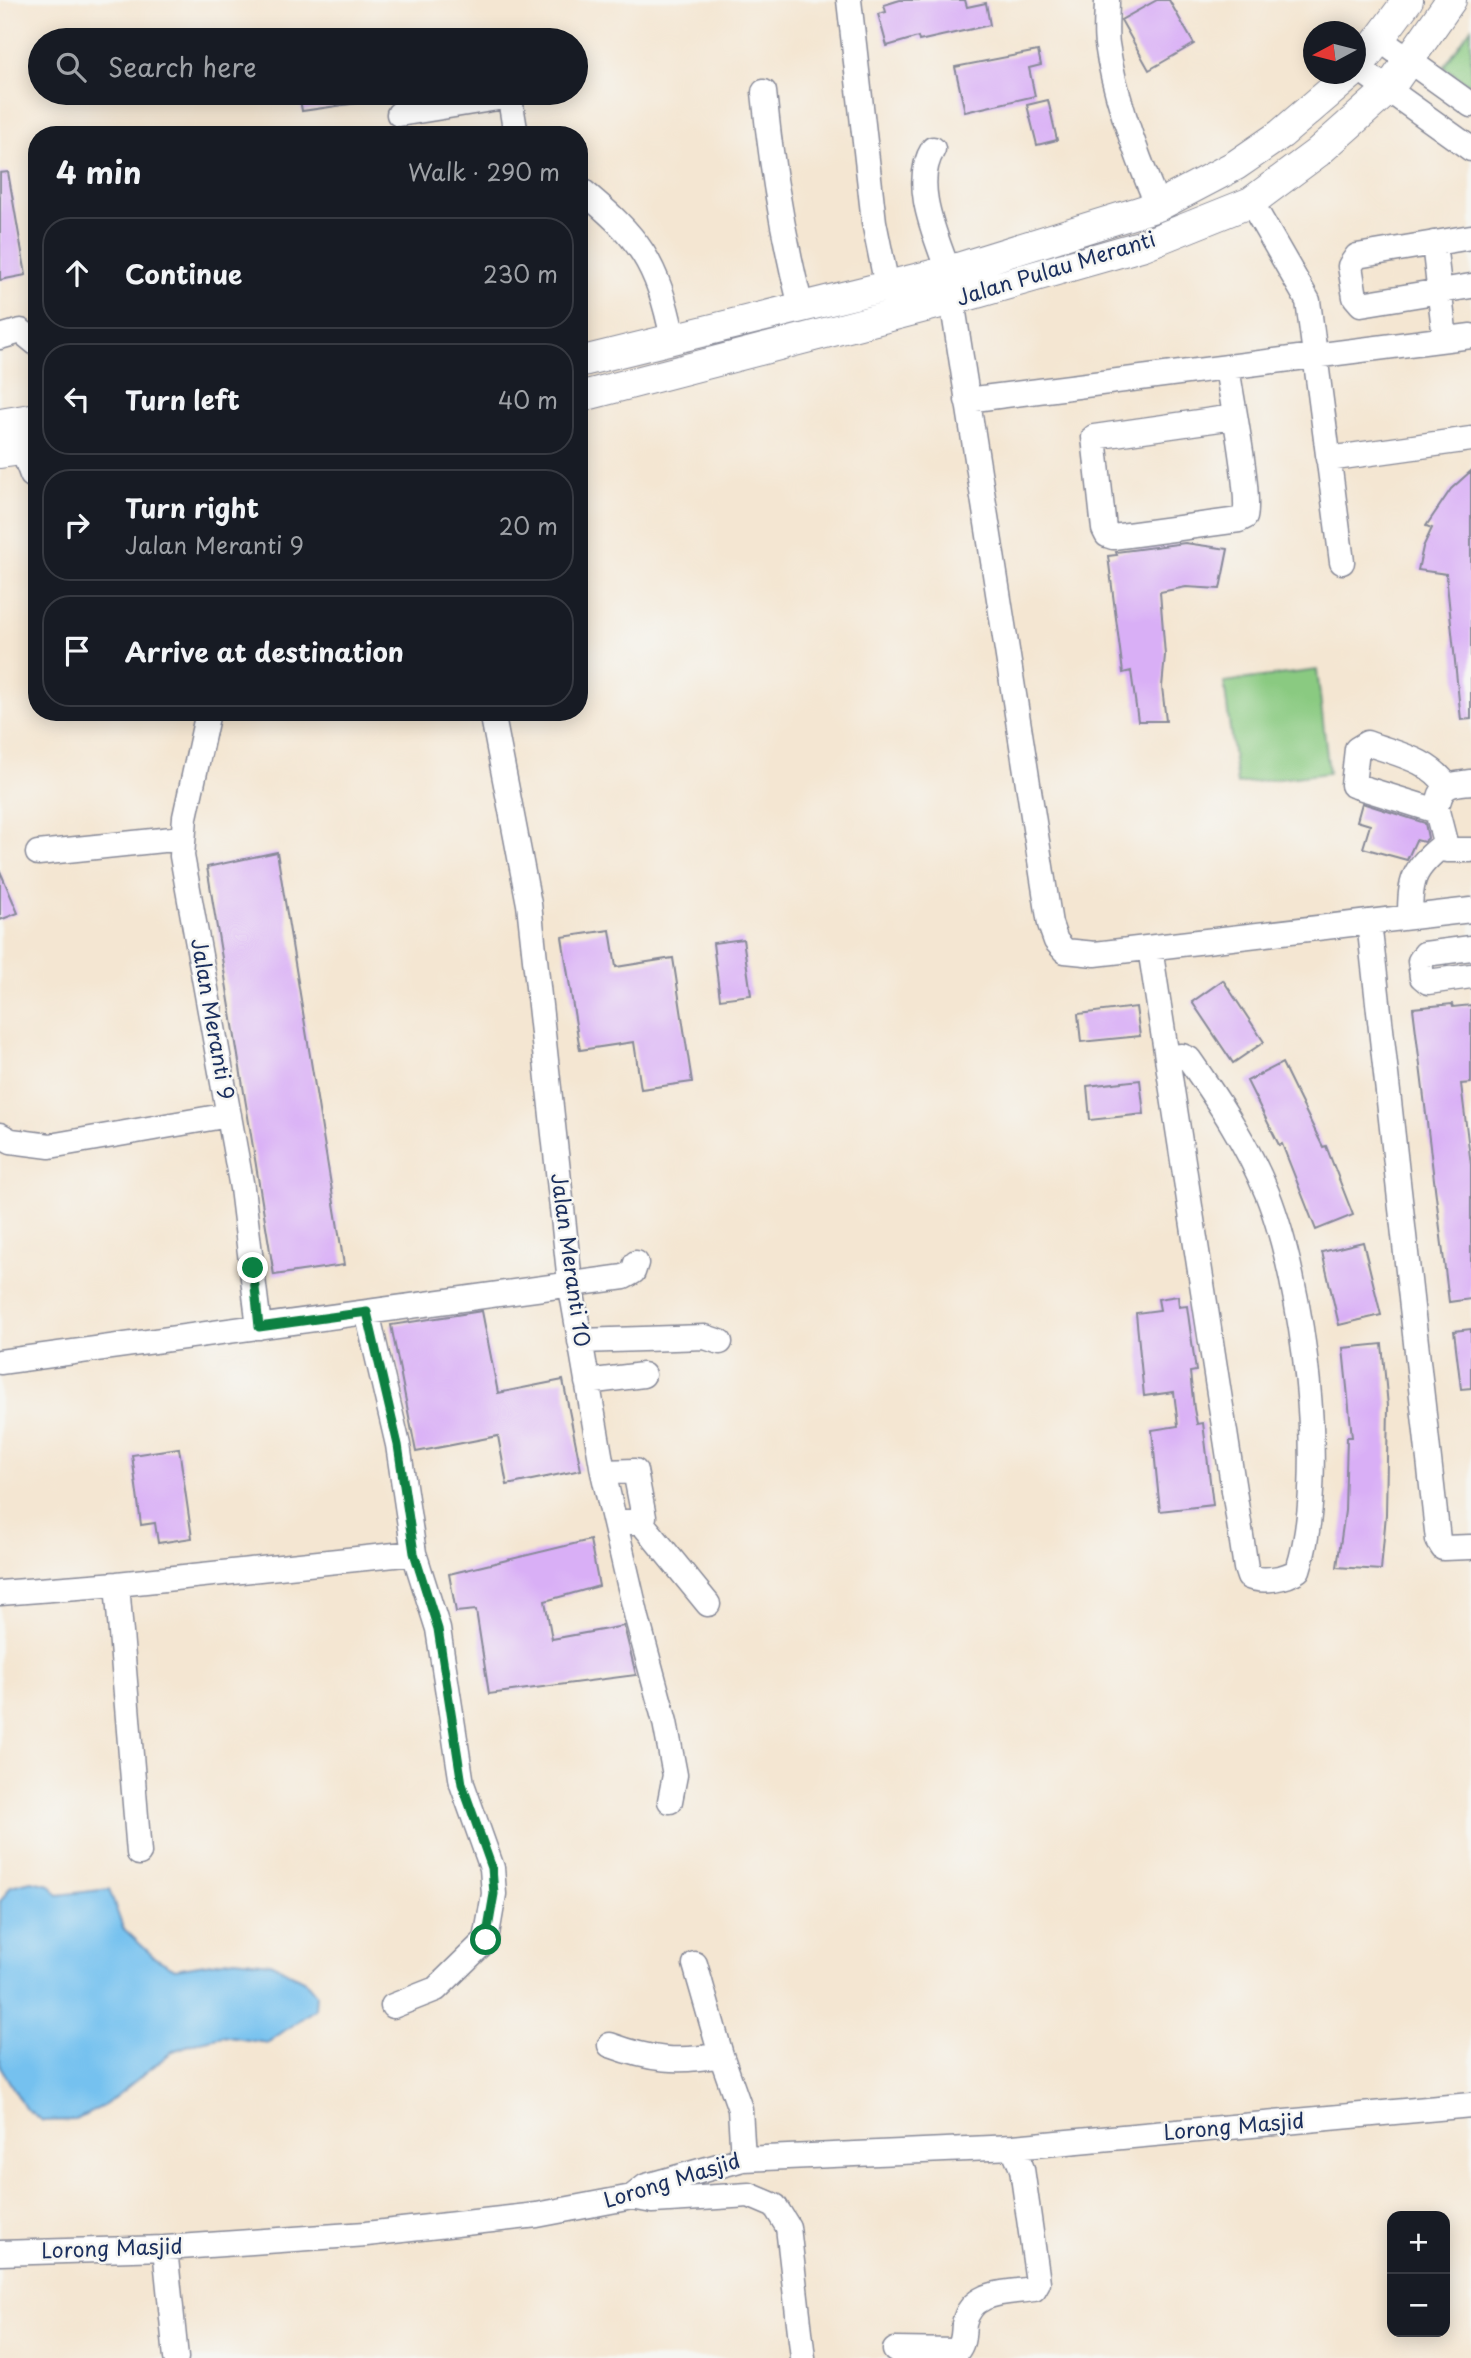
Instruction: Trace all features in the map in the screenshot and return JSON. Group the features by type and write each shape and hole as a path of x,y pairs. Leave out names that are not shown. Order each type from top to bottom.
{"main road":[{"name":"Jalan Pulau Meranti","path":"1366,56 1408,0"},
{"name":"Jalan Pulau Meranti","path":"588,395 952,300 1144,245 1251,202 1317,153 1388,90 1451,0"},
{"name":"Jalan Pulau Meranti","path":"588,360 948,271 1158,206 1236,165 1281,134 1339,84"},
{"path":"0,424 28,419"}],"street":[{"path":"849,0 874,222 887,286"},
{"path":"1107,0 1107,42 1114,76 1142,169 1158,206"},
{"path":"1379,39 1471,106"},
{"path":"1366,77 1464,144"},
{"path":"1441,83 1464,144"},
{"path":"764,92 775,182 801,307"},
{"path":"399,114 455,105"},
{"path":"511,105 514,126"},
{"path":"933,149 926,161 925,181 930,220 948,271"},
{"path":"588,196 634,237 648,256 660,282 673,339"},
{"path":"1251,202 1305,293 1342,562"},
{"path":"1471,237 1357,256 1350,266 1355,297 1361,304 1471,286"},
{"path":"1434,243 1445,339"},
{"path":"952,300 1050,924 1056,941 1065,951 1095,954 1471,910"},
{"path":"0,337 22,331 28,336"},
{"path":"967,400 1471,336"},
{"path":"1227,367 1234,416 1245,517 1227,522 1107,535 1094,437 1234,416"},
{"path":"1328,459 1471,439"},
{"name":"Jalan Meranti 9","path":"206,721 183,838 182,856 242,1188 259,1327"},
{"name":"Jalan Meranti 10","path":"494,721 529,904 570,1282 603,1472 665,1722 675,1775 670,1801"},
{"path":"1437,811 1353,785 1357,749 1367,743 1415,760 1433,768 1447,786"},
{"path":"1471,782 1447,786 1441,790 1437,811 1443,845 1453,852 1471,850"},
{"path":"38,853 183,838"},
{"path":"1410,917 1413,875 1426,859 1443,845"},
{"path":"1369,922 1438,1540 1443,1548 1471,1547"},
{"path":"1150,948 1167,1058 1246,1568 1249,1577 1256,1580 1290,1576 1298,1570 1311,1516 1313,1467 1299,1323 1284,1251 1267,1195 1243,1140 1189,1059 1182,1056 1167,1058"},
{"path":"1471,948 1425,954 1420,961 1422,977 1428,982 1471,976"},
{"path":"0,1135 21,1144 50,1146 229,1115"},
{"path":"0,1362 570,1282 624,1277 633,1272 636,1263"},
{"path":"367,1312 398,1445 414,1553 438,1629 462,1784 492,1868 494,1894 486,1940 436,1989 393,2006"},
{"path":"580,1341 705,1337 720,1342"},
{"path":"587,1382 643,1376"},
{"path":"603,1472 635,1471 644,1517 641,1522"},
{"path":"615,1522 641,1522"},
{"path":"641,1522 708,1604"},
{"path":"0,1592 117,1584 414,1553"},
{"path":"117,1584 139,1853"},
{"path":"695,1964 721,2055 740,2109 743,2158"},
{"path":"610,2045 658,2060 686,2062 721,2055"},
{"name":"Lorong Masjid","path":"0,2253 165,2248 379,2232 537,2215 632,2197 656,2183 743,2158 1013,2147 1471,2105"},
{"path":"895,2350 957,2351 962,2346 970,2307 980,2298 1034,2289 1038,2282 1022,2169 1013,2147"},
{"path":"632,2197 653,2201 749,2195 775,2206 788,2227 803,2358"},
{"path":"165,2248 176,2358"}],"green space":[{"path":"1471,28 1471,86 1444,67"},
{"path":"1317,670 1329,773 1237,784 1224,682"}],"water":[{"path":"31,1881 50,1885 58,1895 109,1889 123,1928 155,1958 175,1969 235,1959 270,1963 305,1981 316,1994 315,2009 267,2043 223,2036 173,2051 105,2105 76,2120 43,2121 25,2108 0,2066 0,1902 11,1886"}],"building":[{"path":"900,0 965,0 967,7 986,3 990,25 919,41 918,37 887,46 878,14 886,12 884,5"},
{"path":"1157,0 1169,0 1194,44 1149,70 1121,20"},
{"path":"1038,51 1041,65 1029,68 1035,96 965,112 955,67"},
{"path":"1048,100 1057,140 1037,145 1027,105"},
{"path":"301,105 344,105 302,111"},
{"path":"8,172 26,275 0,280 0,173"},
{"path":"1471,471 1471,719 1461,720 1446,574 1418,570 1423,547 1432,528 1426,526 1451,489"},
{"path":"1185,543 1228,549 1220,589 1186,587 1160,592 1165,655 1162,687 1166,721 1138,721 1131,671 1123,673 1108,556 1117,555 1116,552"},
{"path":"1362,803 1425,823 1428,838 1424,842 1416,840 1407,860 1363,848 1370,825 1357,821"},
{"path":"277,852 344,1265 274,1275 207,867"},
{"path":"0,871 18,913 0,920"},
{"path":"610,930 616,967 673,958 692,1082 641,1089 634,1042 580,1050 562,937"},
{"path":"743,939 751,995 720,999 713,943"},
{"path":"1223,980 1264,1042 1233,1063 1192,1002"},
{"path":"1452,1004 1453,1007 1471,1005 1471,1083 1461,1084 1471,1165 1471,1299 1449,1302 1413,1008"},
{"path":"1136,1007 1140,1036 1081,1042 1078,1014"},
{"path":"1282,1063 1323,1147 1326,1146 1353,1215 1316,1230 1282,1144 1279,1145 1247,1081"},
{"path":"1140,1080 1144,1114 1090,1120 1087,1086"},
{"path":"1363,1242 1381,1315 1339,1325 1322,1252"},
{"path":"1178,1296 1179,1307 1187,1306 1196,1371 1190,1372 1194,1409 1197,1424 1203,1423 1213,1505 1160,1511 1152,1430 1178,1426 1174,1392 1144,1396 1136,1313 1160,1310 1158,1299"},
{"path":"482,1311 498,1393 563,1380 581,1470 507,1485 498,1436 416,1452 391,1325"},
{"path":"1471,1329 1471,1388 1461,1389 1454,1331"},
{"path":"1382,1344 1388,1406 1386,1514 1381,1570 1337,1567 1345,1511 1347,1437 1352,1437 1343,1348"},
{"path":"179,1448 192,1538 158,1543 155,1523 141,1525 132,1455"},
{"path":"590,1540 599,1586 545,1601 552,1639 624,1626 636,1675 489,1694 476,1610 456,1612 449,1574"}],"route":[{"path":"253,1268 259,1327 367,1312 398,1445 414,1553 438,1629 462,1784 492,1868 494,1894 486,1940"}]}
